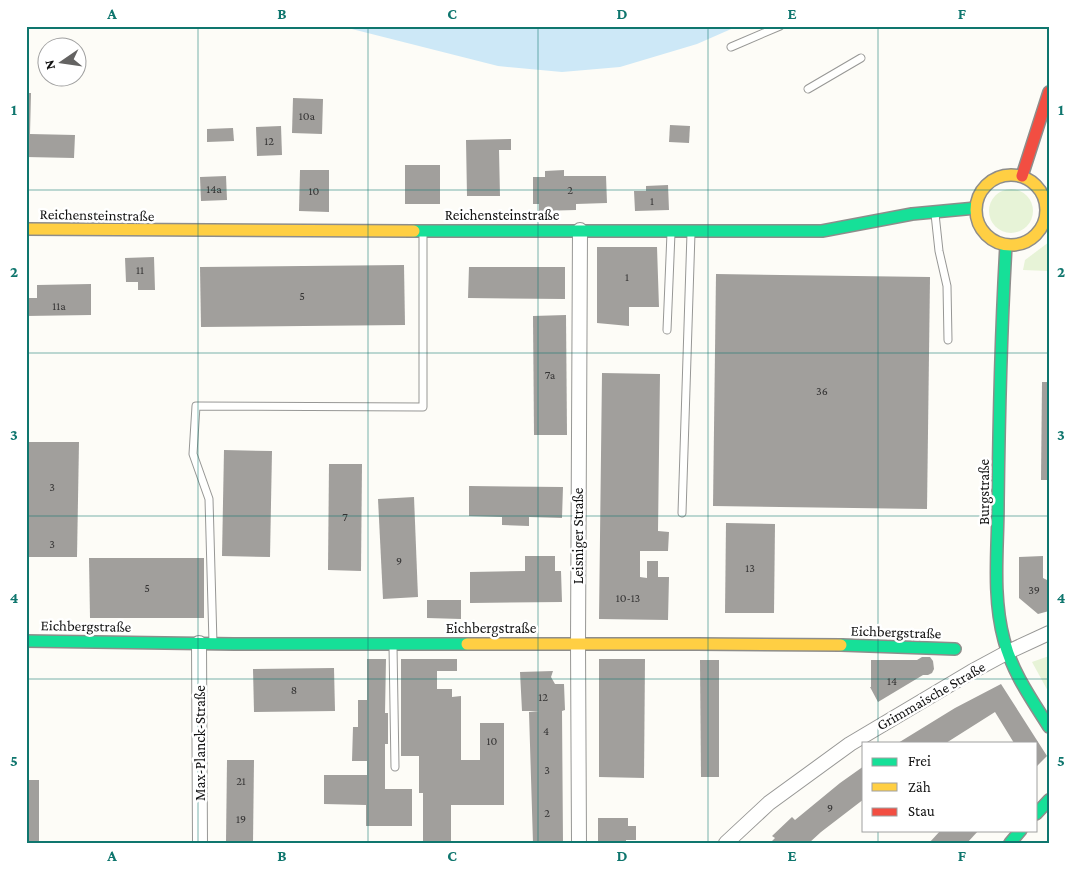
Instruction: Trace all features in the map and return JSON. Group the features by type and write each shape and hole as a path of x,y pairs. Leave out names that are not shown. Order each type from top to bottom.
{"street":[{"path":"1022,176 1049,92"},
{"path":"1006,175 1022,176 1037,186 1043,194 1048,212 1046,220 1037,235 1023,244 1006,245 998,243 984,233 977,217 976,208 980,193 991,181 1006,175"},
{"name":"Reichensteinstraße","path":"26,229 822,231 912,214 976,208"},
{"name":"Leisniger Straße","path":"579,843 580,230"},
{"name":"Burgstraße","path":"1006,245 999,417 998,593 1001,628 1008,652 1026,689 1049,727"},
{"name":"Grimmaische Straße","path":"726,843 769,803 850,744 888,720 1008,652 1049,633"},
{"name":"Eichbergstraße","path":"26,641 393,644 578,642 872,645 956,649"},
{"name":"Max-Planck-Straße","path":"200,843 206,643"},
{"path":"1038,812 1049,800"},
{"path":"1010,843 1019,832"}],"lane":[{"path":"731,47 780,26"},
{"path":"808,89 861,58"},
{"path":"935,212 939,251 947,286 948,340"},
{"path":"206,643 209,499 194,454 196,406 422,407 423,230"},
{"path":"667,330 671,230"},
{"path":"682,513 691,230"},
{"path":"393,644 395,767"}],"green space":[{"path":"1015,189 1027,195 1032,202 1032,220 1027,227 1020,232 1007,233 999,230 992,223 989,207 992,199 999,192"},
{"path":"1049,242 1049,271 1023,270 1025,260"},
{"path":"1049,656 1049,693 1032,662"}],"water":[{"path":"340,26 738,26 697,44 620,67 562,72 498,66"}],"building":[{"path":"26,93 31,93 30,134 75,135 74,158 26,157"},
{"path":"293,98 323,99 322,134 292,133"},
{"path":"670,125 690,126 689,143 669,142"},
{"path":"281,126 282,155 257,156 256,127"},
{"path":"233,128 234,141 207,142 207,129"},
{"path":"511,139 511,150 499,150 500,196 467,196 466,140"},
{"path":"405,165 440,165 440,204 405,204"},
{"path":"300,170 329,170 329,212 299,211"},
{"path":"564,170 564,176 606,176 607,203 576,204 576,210 539,211 539,204 533,204 533,177 545,177 545,171"},
{"path":"226,176 227,200 201,201 200,177"},
{"path":"668,185 669,210 635,211 634,191 646,191 646,186"},
{"path":"597,247 657,247 659,307 629,307 629,326 597,323"},
{"path":"154,257 155,290 138,290 138,282 126,282 125,258"},
{"path":"404,265 405,325 201,327 200,267"},
{"path":"469,267 565,267 565,299 468,298"},
{"path":"716,274 930,277 927,509 713,506"},
{"path":"91,284 91,315 26,316 26,298 37,298 37,285"},
{"path":"566,315 567,435 534,435 533,316"},
{"path":"602,373 660,374 658,531 669,532 668,551 640,551 640,577 647,578 647,561 658,561 658,577 669,577 668,620 599,619"},
{"path":"1042,382 1049,382 1049,480 1041,480"},
{"path":"26,442 79,442 77,557 26,557"},
{"path":"224,450 272,451 270,557 222,556"},
{"path":"329,464 362,464 361,571 328,570"},
{"path":"469,486 563,487 562,518 529,517 529,526 502,525 502,517 469,516"},
{"path":"414,497 418,597 383,599 378,499"},
{"path":"726,523 775,524 774,613 725,613"},
{"path":"525,556 555,556 555,571 561,571 562,602 470,603 470,572 525,571"},
{"path":"1043,556 1043,578 1049,581 1049,611 1038,614 1019,598 1019,557"},
{"path":"89,558 204,558 204,618 90,618"},
{"path":"427,600 461,600 461,619 427,618"},
{"path":"922,657 930,657 933,661 934,669 932,673 923,675 878,702 870,687 871,660 917,660"},
{"path":"367,659 386,659 385,713 388,713 388,744 385,744 385,789 412,789 412,826 366,826 366,805 324,804 324,775 367,775 367,761 352,761 353,727 358,727 358,700 367,700"},
{"path":"401,659 457,659 457,671 437,671 437,689 452,689 452,697 461,696 461,760 480,760 480,723 504,723 504,805 451,805 451,843 423,843 423,793 419,793 419,756 401,756"},
{"path":"599,659 645,659 644,778 599,777"},
{"path":"700,660 719,660 719,777 701,777"},
{"path":"26,665 29,665 29,698 26,698"},
{"path":"334,668 335,711 254,712 253,669"},
{"path":"553,671 551,677 555,684 564,684 565,710 562,711 563,843 533,843 529,712 539,711 522,711 520,672"},
{"path":"1001,684 1047,756 1038,765 1038,742 1013,742 995,712 948,742 900,742 955,708"},
{"path":"227,760 254,760 253,843 226,843"},
{"path":"862,767 862,801 809,843 770,843 775,838 772,836 792,817 795,820"},
{"path":"26,780 39,780 39,843 26,843"},
{"path":"598,818 628,818 628,826 636,826 636,840 626,840 626,843 598,843"},
{"path":"939,832 977,832 967,843 929,843"}],"traffic: fast":[{"path":"414,231 822,231 912,214 976,208"},
{"path":"1006,245 996,572 998,606 1004,640 1012,663 1049,727"},
{"path":"26,641 234,644 467,644"},
{"path":"841,645 955,649"},
{"path":"1038,812 1049,800"},
{"path":"1010,843 1019,832"}],"traffic: slow":[{"path":"1018,175 1031,181 1040,190 1044,196 1046,210 1044,224 1036,235 1025,243 1004,245 997,243 986,235 978,224 976,203 978,196 986,185 997,177 1018,175"},
{"path":"26,229 414,231"},
{"path":"467,644 841,645"}],"traffic: jam":[{"path":"1022,176 1049,92"}]}
